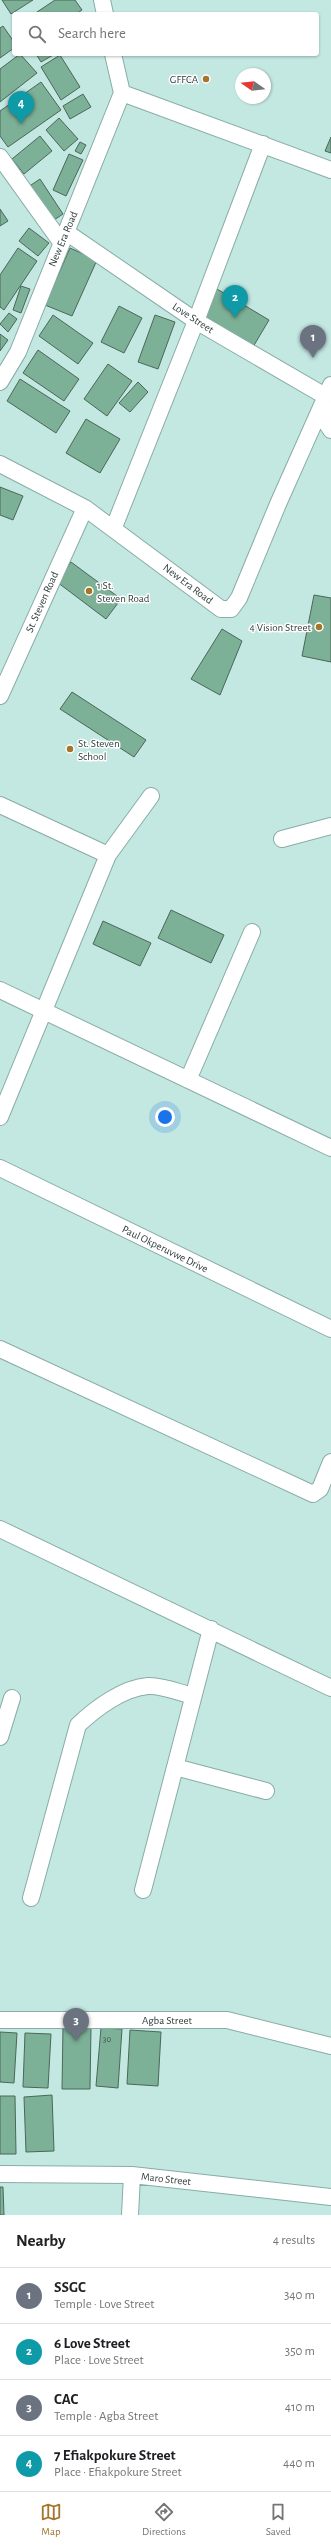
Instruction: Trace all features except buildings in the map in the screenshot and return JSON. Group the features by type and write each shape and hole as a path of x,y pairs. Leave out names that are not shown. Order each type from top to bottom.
{"street":[{"path":"102,0 105,12"},
{"path":"113,56 122,93 331,170"},
{"name":"New Era Road","path":"0,382 18,352 122,93"},
{"path":"114,527 196,321 263,144"},
{"name":"Love Street","path":"0,158 64,237 196,321 328,391"},
{"path":"328,391 325,421 331,430"},
{"name":"New Era Road","path":"0,464 85,508 114,527 221,609 231,609 239,598 328,391"},
{"name":"St. Steven Road","path":"0,696 85,508"},
{"path":"0,1117 108,855 151,796"},
{"path":"0,805 108,855"},
{"path":"282,839 331,826"},
{"path":"188,1080 252,932"},
{"path":"0,990 331,1148"},
{"name":"Paul Okperuvwe Drive","path":"0,1168 331,1329"},
{"path":"0,1349 313,1494 320,1490 331,1462"},
{"path":"0,1529 211,1629 331,1688"},
{"path":"142,1890 211,1629"},
{"path":"31,1898 78,1725 88,1715 127,1690 149,1686 194,1696"},
{"path":"0,1737 12,1698"},
{"path":"175,1766 266,1791"},
{"name":"Agba Street","path":"0,2020 227,2020 331,2046"},
{"name":"Maro Street","path":"0,2174 132,2175 331,2197"},
{"path":"130,2215 132,2175"}],"place":[{"name":"GFFCA","path":"206,79"},
{"name":"7 Efiakpokure Street","path":"21,124"},
{"name":"6 Love Street","path":"235,318"},
{"name":"SSGC","path":"313,358"},
{"name":"1 St. Steven Road","path":"89,591"},
{"name":"4 Vision Street","path":"319,627"},
{"name":"St. Steven School","path":"70,749"},
{"name":"CAC","path":"76,2041"}]}
